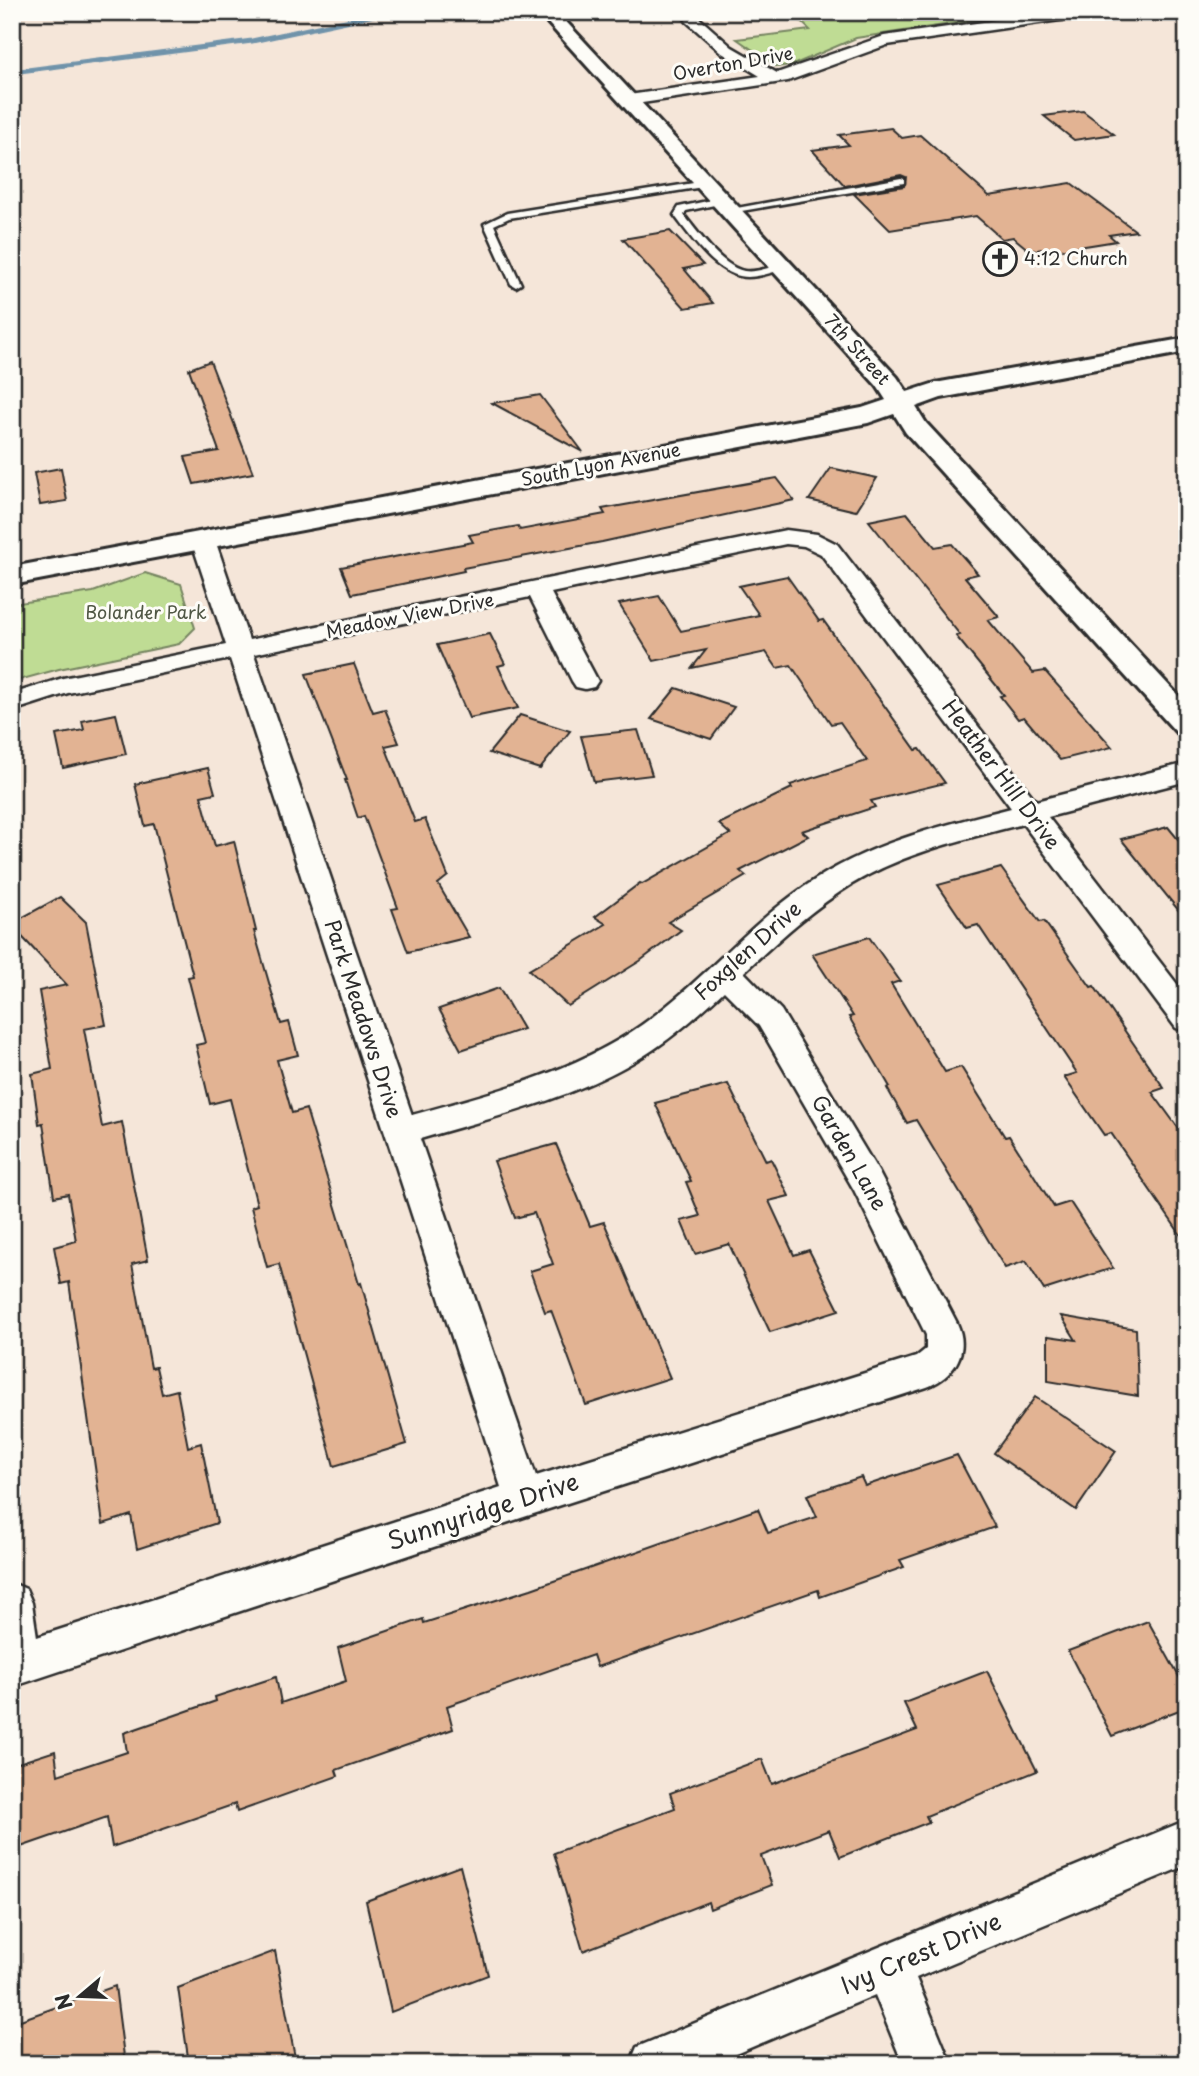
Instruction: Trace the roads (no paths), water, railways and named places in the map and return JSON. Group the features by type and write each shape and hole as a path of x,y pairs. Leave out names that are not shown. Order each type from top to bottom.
{"street":[{"name":"7th Street","path":"547,12 888,382 915,427 1187,725"},
{"name":"Overton Drive","path":"629,100 775,78 810,69 861,47 884,41 1088,12"},
{"path":"692,19 727,50 775,78"},
{"name":"South Lyon Avenue","path":"12,576 868,415 935,391 1187,345"},
{"name":"Meadow View Drive","path":"12,703 63,686 786,537 808,539"},
{"name":"Heather Hill Drive","path":"808,539 829,549 1187,1020"},
{"name":"Park Meadows Drive","path":"203,540 524,1498"},
{"path":"538,590 585,681"},
{"name":"Foxglen Drive","path":"401,1132 538,1091 634,1046 726,973 762,935 799,904 843,876 883,856 930,838 1187,772"},
{"name":"Garden Lane","path":"726,973 770,1018 859,1169 937,1316 944,1334 945,1349"},
{"name":"Sunnyridge Drive","path":"16,1665 524,1498 927,1370 940,1362 945,1349"},
{"path":"12,1604 16,1665"},
{"name":"Ivy Crest Drive","path":"654,2064 1187,1842"},
{"path":"888,1968 927,2064"}],"lane":[{"path":"782,267 745,274 733,270 721,261 679,215 682,209 691,205 726,206 901,181"},
{"path":"516,284 489,224 507,216 706,184"}],"waterway":[{"path":"12,72 252,41 388,12"}],"place":[{"name":"4:12 Church","path":"1000,259"}],"park label":[{"name":"Bolander Park","path":"146,613"}]}
